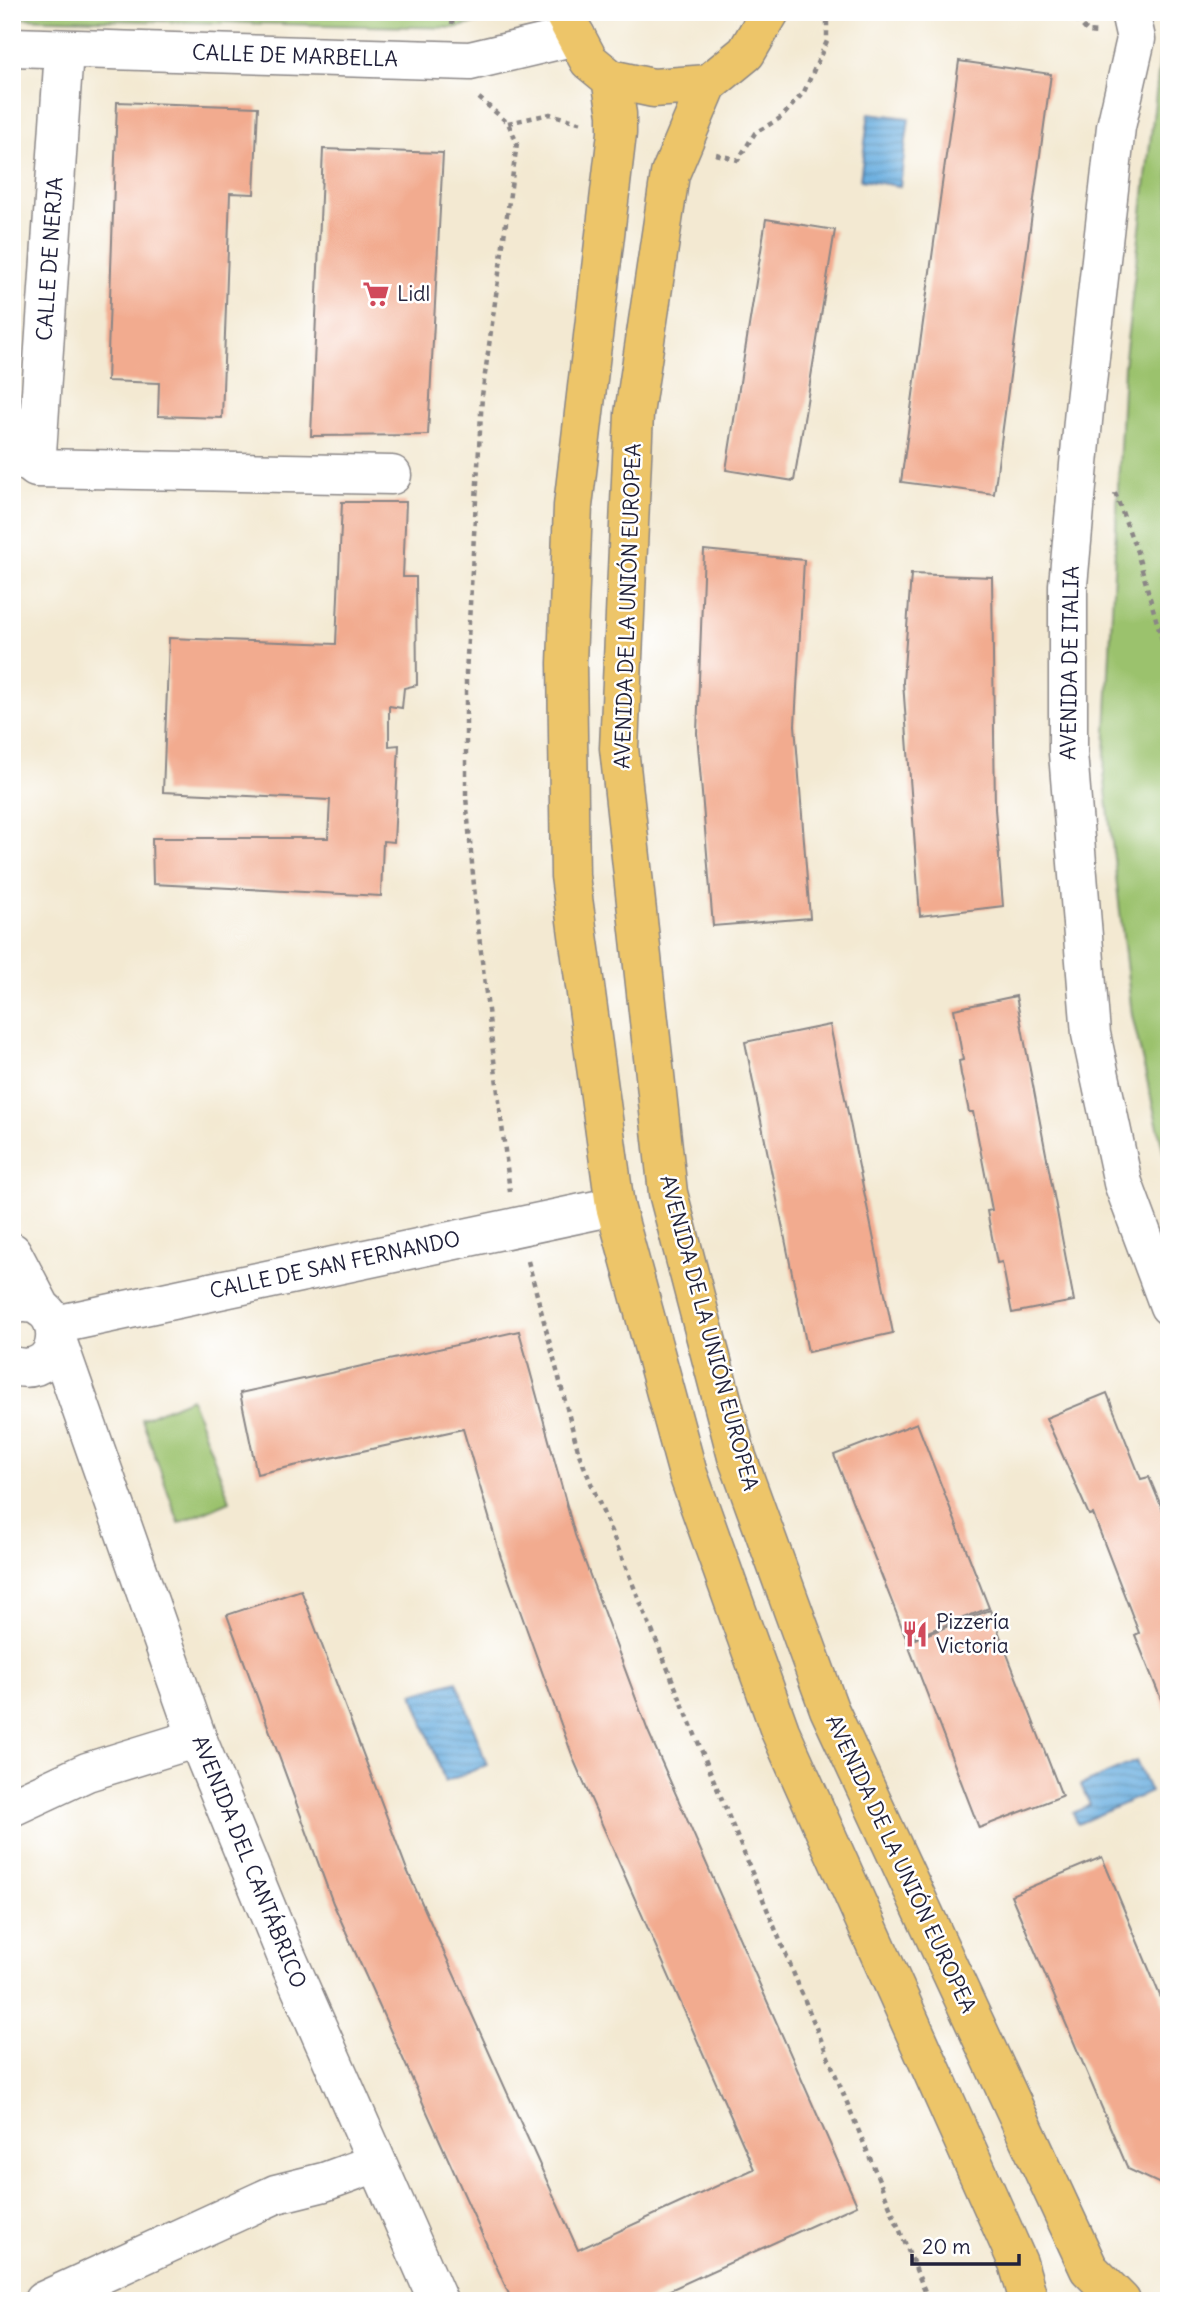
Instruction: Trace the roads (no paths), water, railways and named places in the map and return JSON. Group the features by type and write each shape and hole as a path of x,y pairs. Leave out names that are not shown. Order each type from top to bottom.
{"main road":[{"path":"569,24 589,61 611,79 653,89 708,84 746,53 770,12"},
{"path":"611,79 617,133 573,506 567,663 570,876 615,1206 688,1474 780,1731 1018,2263 1029,2301"},
{"name":"AVENIDA DE LA UNIÓN EUROPEA","path":"708,84 670,174 634,414 619,748 668,1193 737,1457 829,1709 1089,2269 1121,2301"}],"street":[{"name":"AVENIDA DE ITALIA","path":"1130,12 1136,39 1116,127 1084,410 1068,585 1068,753 1091,1034 1123,1183 1169,1306"},
{"name":"CALLE DE MARBELLA","path":"12,47 470,61 569,24"},
{"name":"CALLE DE NERJA","path":"24,459 64,50"},
{"path":"24,459 392,475"},
{"name":"CALLE DE SAN FERNANDO","path":"41,1319 615,1206"},
{"name":"AVENIDA DEL CANTÁBRICO","path":"12,1252 83,1413 197,1738 285,1953 438,2301"},
{"path":"17,1367 33,1367 50,1355 41,1319"},
{"name":"AVENIDA DEL CANTÁBRICO","path":"17,1367 46,1380 83,1413"},
{"path":"12,1807 87,1772 197,1738"},
{"path":"43,2301 276,2194 324,2182 376,2163"}],"water":[{"path":"869,113 909,118 900,186 860,180"},
{"path":"457,1681 487,1765 445,1782 413,1694"},
{"path":"1136,1761 1150,1792 1078,1824 1073,1813 1090,1805 1081,1785"}],"place":[{"name":"Lidl","path":"376,294"},
{"name":"Pizzería Victoria","path":"915,1634"}]}
